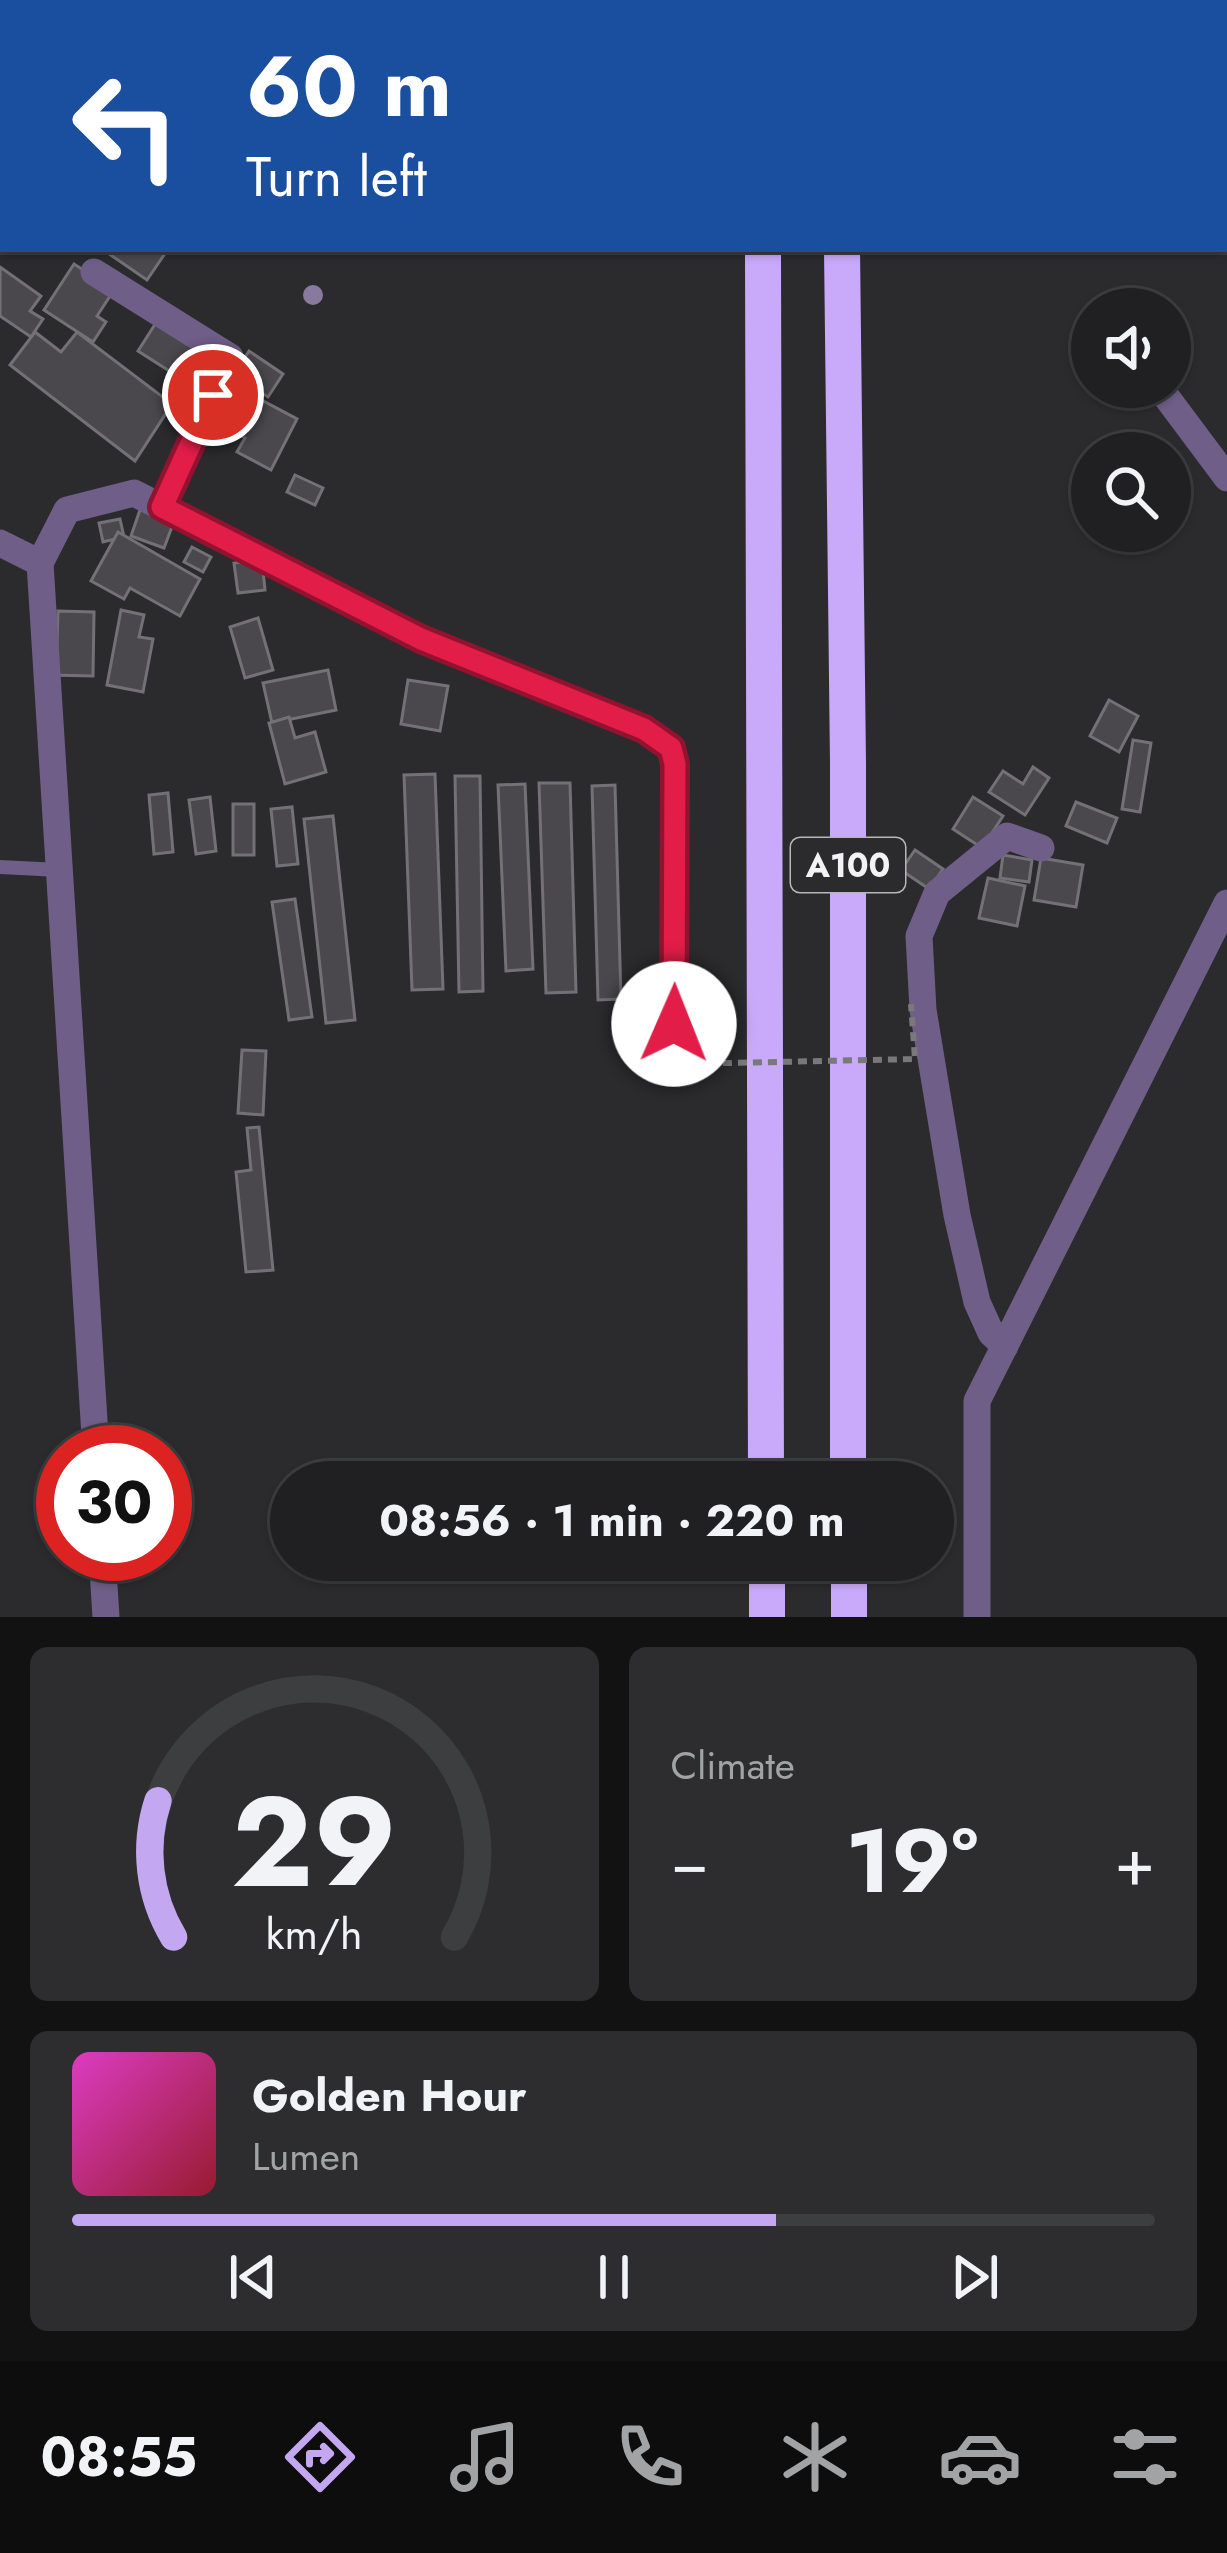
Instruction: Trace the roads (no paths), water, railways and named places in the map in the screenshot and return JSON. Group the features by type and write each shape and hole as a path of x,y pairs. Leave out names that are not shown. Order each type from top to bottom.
{"highway":[{"name":"A100","path":"763,252 766,1461"},
{"name":"A100","path":"842,252 848,1461"},
{"path":"766,1581 767,1617"},
{"path":"849,1581 849,1617"}],"street":[{"path":"94,272 230,357 162,507"},
{"path":"1175,408 1227,478"},
{"path":"93,1425 40,563 67,510 134,493 421,639 644,729 671,748 675,764 677,1008"},
{"path":"0,543 40,563"},
{"path":"1005,1346 991,1333 977,1302 957,1215 923,1010 919,936 937,893 1007,836 1041,848"},
{"path":"977,1617 977,1401 1227,903"},
{"path":"104,1581 106,1617"}],"lane":[{"path":"0,866 59,870"}]}
